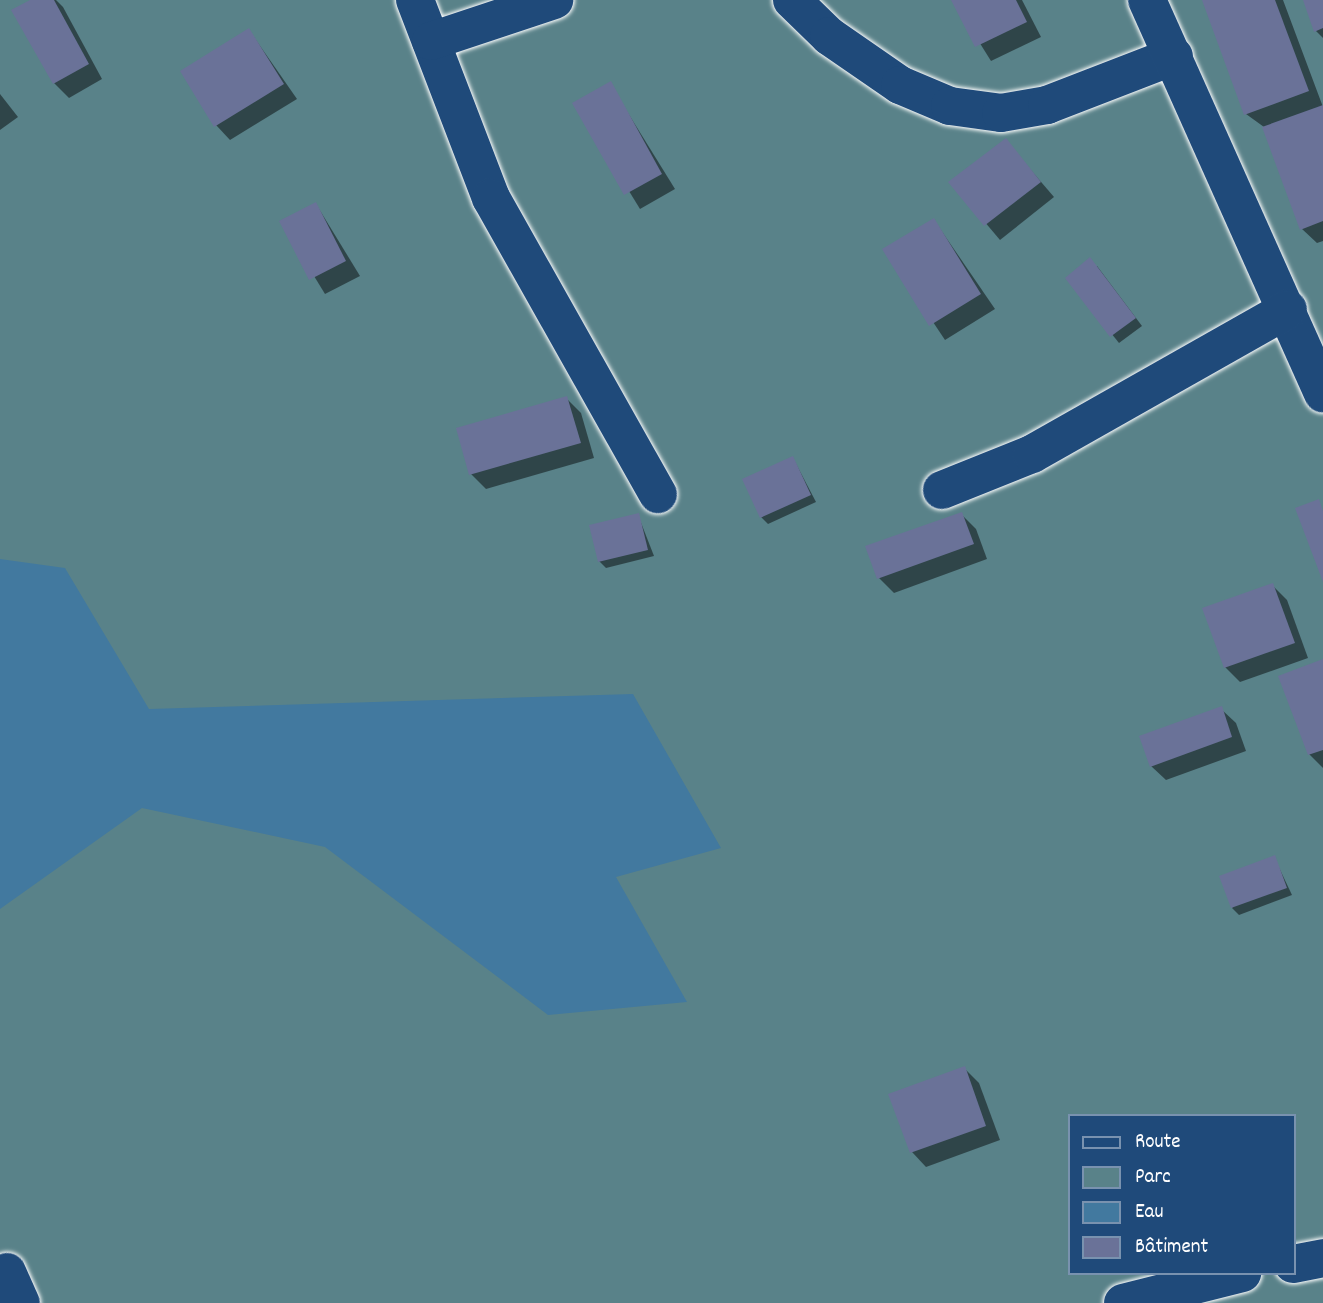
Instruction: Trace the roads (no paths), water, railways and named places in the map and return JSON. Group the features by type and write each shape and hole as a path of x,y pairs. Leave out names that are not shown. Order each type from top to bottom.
{"street":[{"path":"415,0 491,198 659,494"},
{"path":"431,41 554,0"},
{"path":"792,0 829,36 900,85 950,106 1001,113 1047,105 1174,56"},
{"path":"1147,0 1288,309 1323,393"},
{"path":"942,490 1032,454 1288,309"},
{"path":"1295,1264 1323,1258"},
{"path":"1122,1303 1233,1275"}],"water":[{"path":"0,559 65,568 149,709 633,694 721,848 616,877 687,1002 548,1015 325,847 142,808 0,909"}]}
